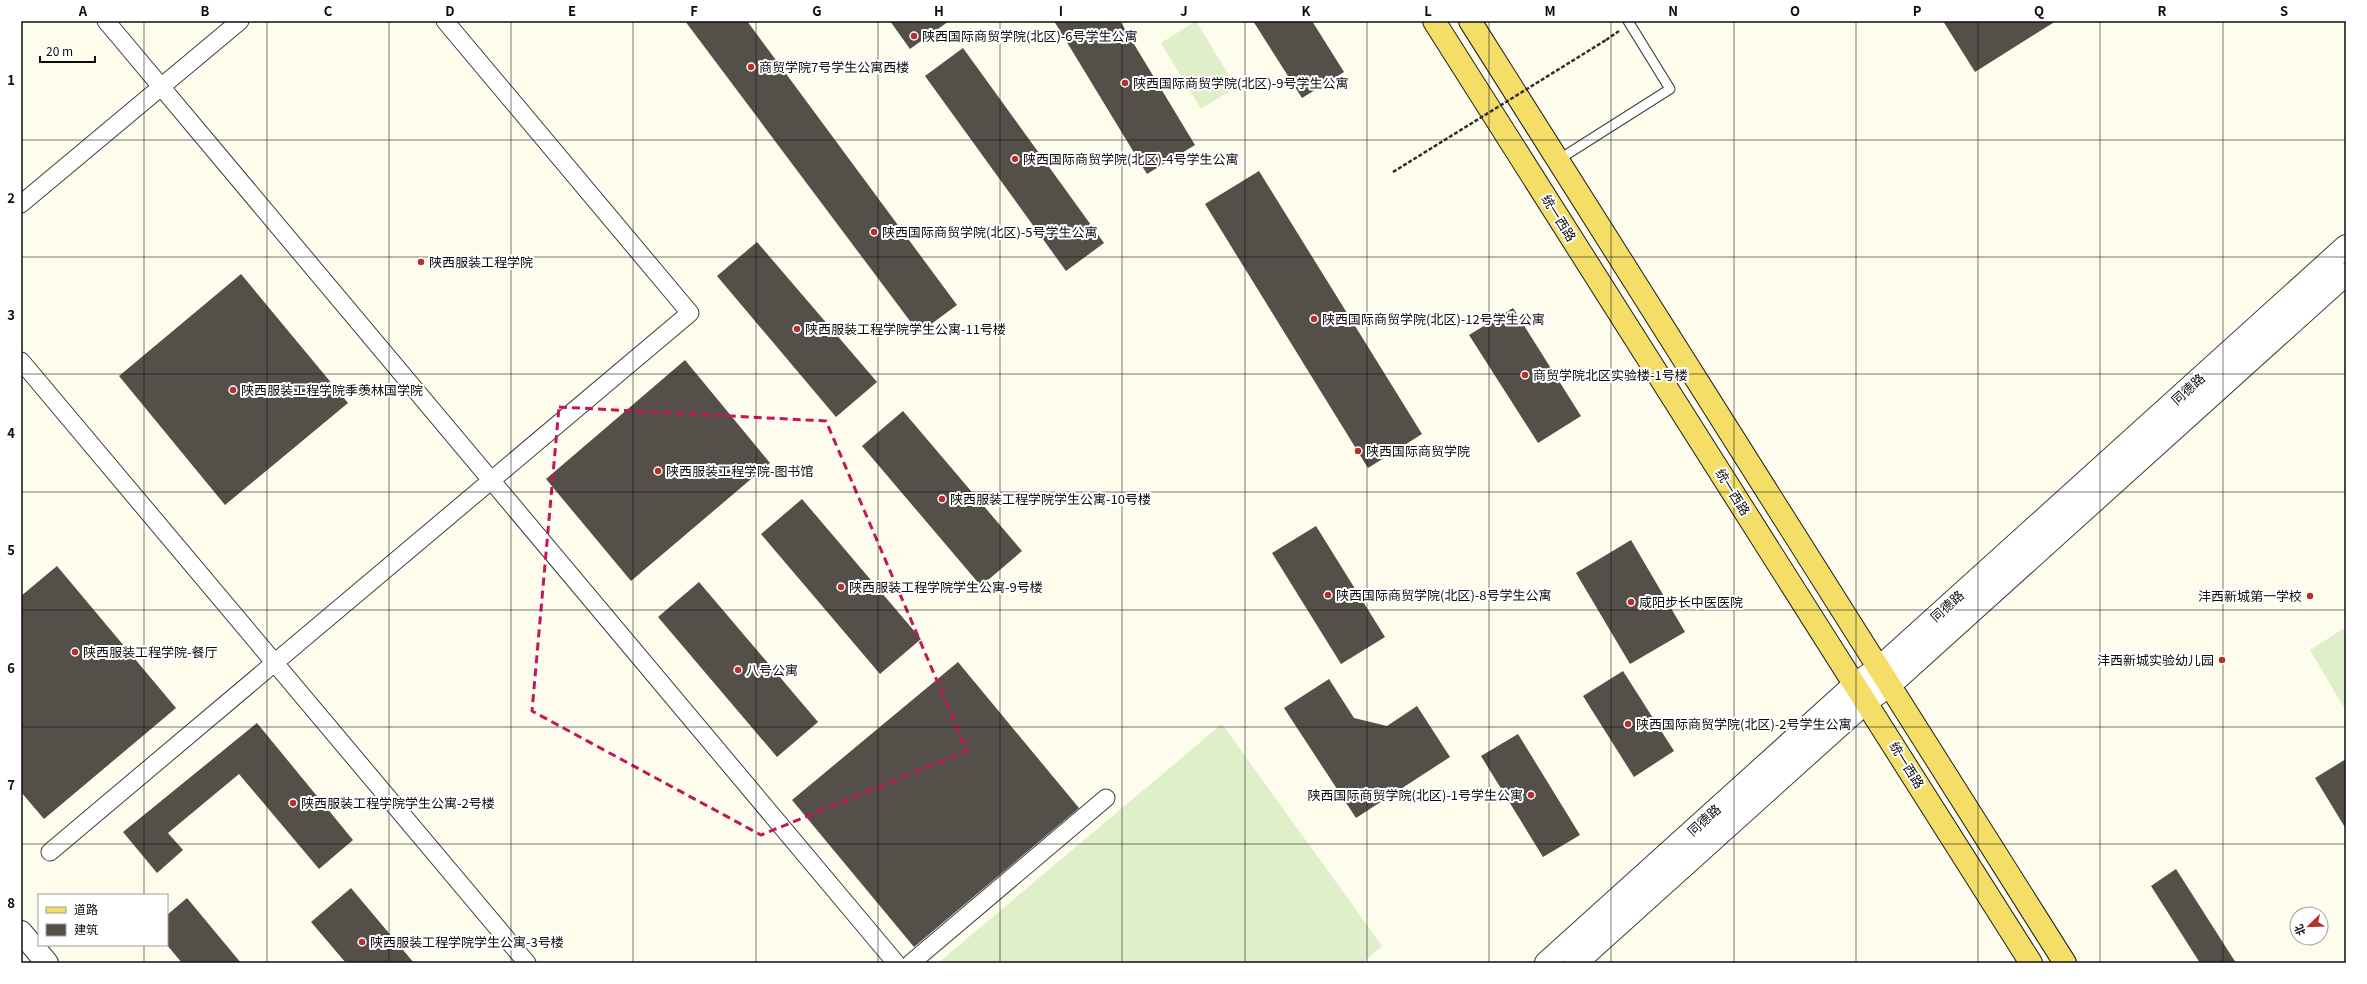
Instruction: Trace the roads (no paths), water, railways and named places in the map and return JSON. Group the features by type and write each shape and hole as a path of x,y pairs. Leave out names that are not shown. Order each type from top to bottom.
{"main road":[{"name":"统一西路","path":"1434,21 2032,963"},
{"path":"1470,21 2065,963"}],"street":[{"path":"106,21 896,963"},
{"path":"21,204 240,21"},
{"path":"50,852 690,313 444,21"},
{"name":"同德路","path":"1884,677 2346,246"},
{"name":"同德路","path":"1546,963 1861,693 1884,677 2346,274"},
{"path":"21,361 527,963"},
{"name":"同德路","path":"1576,963 1861,693"},
{"path":"911,963 1106,798"},
{"path":"21,932 47,963"}],"lane":[{"path":"1558,160 1670,89 1628,21"}],"place":[{"name":"陕西国际商贸学院(北区)-6号学生公寓","path":"914,36"},
{"name":"商贸学院7号学生公寓西楼","path":"751,67"},
{"name":"陕西国际商贸学院(北区)-9号学生公寓","path":"1125,83"},
{"name":"陕西国际商贸学院(北区)-4号学生公寓","path":"1015,159"},
{"name":"陕西国际商贸学院(北区)-5号学生公寓","path":"874,232"},
{"name":"陕西服装工程学院","path":"421,262"},
{"name":"陕西国际商贸学院(北区)-12号学生公寓","path":"1314,319"},
{"name":"陕西服装工程学院学生公寓-11号楼","path":"797,329"},
{"name":"商贸学院北区实验楼-1号楼","path":"1525,375"},
{"name":"陕西服装工程学院季羡林国学院","path":"233,390"},
{"name":"陕西国际商贸学院","path":"1358,451"},
{"name":"陕西服装工程学院-图书馆","path":"658,471"},
{"name":"陕西服装工程学院学生公寓-10号楼","path":"942,499"},
{"name":"陕西服装工程学院学生公寓-9号楼","path":"841,587"},
{"name":"陕西国际商贸学院(北区)-8号学生公寓","path":"1328,595"},
{"name":"沣西新城第一学校","path":"2310,596"},
{"name":"咸阳步长中医医院","path":"1631,602"},
{"name":"陕西服装工程学院-餐厅","path":"75,652"},
{"name":"沣西新城实验幼儿园","path":"2222,660"},
{"name":"八号公寓","path":"738,670"},
{"name":"陕西国际商贸学院(北区)-2号学生公寓","path":"1628,724"},
{"name":"陕西国际商贸学院(北区)-1号学生公寓","path":"1531,795"},
{"name":"陕西服装工程学院学生公寓-2号楼","path":"293,803"},
{"name":"陕西服装工程学院学生公寓-3号楼","path":"362,942"}]}
